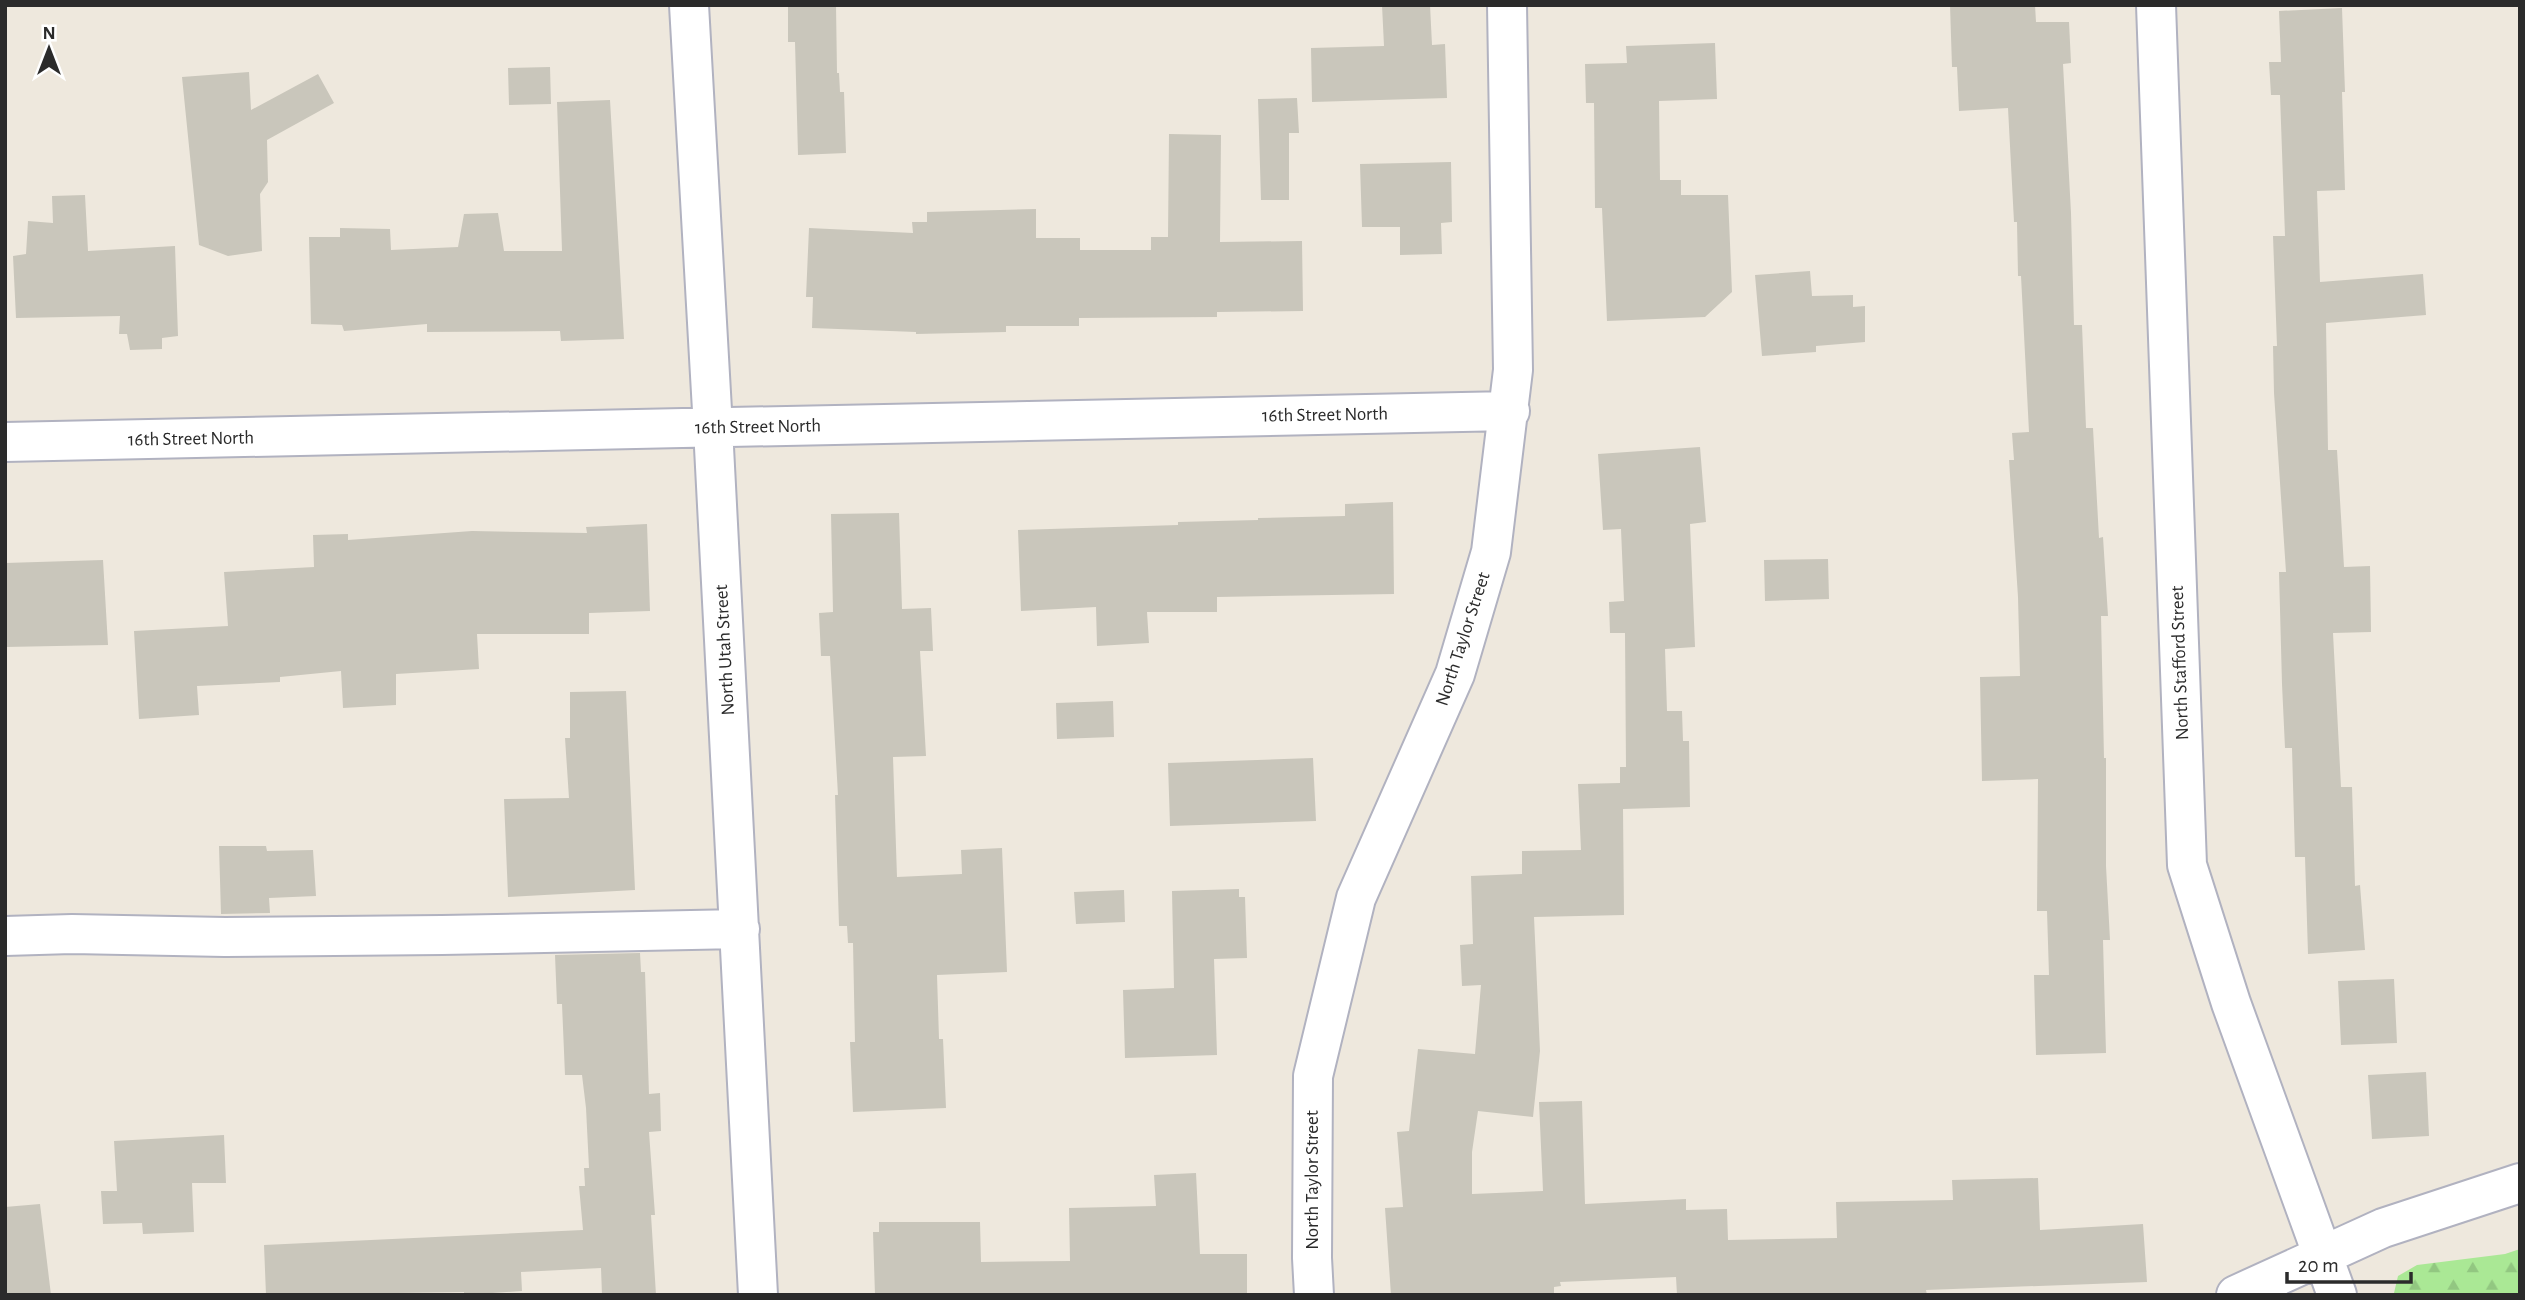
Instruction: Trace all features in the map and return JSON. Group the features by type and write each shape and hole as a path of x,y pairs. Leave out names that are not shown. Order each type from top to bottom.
{"street":[{"name":"North Utah Street","path":"688,5 758,1295"},
{"name":"North Taylor Street","path":"1314,1295 1313,1076 1356,898 1455,674 1491,552 1513,370 1507,5"},
{"name":"North Stafford Street","path":"2156,5 2187,865 2231,1003 2337,1295"},
{"name":"16th Street North","path":"5,442 1510,411"},
{"path":"5,936 442,935 740,929"},
{"path":"2236,1295 2383,1228 2520,1183"}],"green space":[{"path":"2520,1249 2520,1295 2394,1293 2398,1276 2417,1265 2505,1254"}],"building":[{"path":"788,5 836,5 837,73 840,92 844,92 846,153 798,155 795,42 788,42"},
{"path":"1382,5 1430,5 1432,45 1445,44 1447,98 1312,102 1311,48 1384,46"},
{"path":"1950,5 2035,5 2036,22 2069,22 2071,63 2063,64 2074,325 2082,325 2086,428 2093,428 2099,538 2103,537 2108,616 2101,616 2110,940 2103,940 2106,1053 2036,1055 2034,975 2049,975 2047,911 2037,911 2038,779 1982,781 1980,677 2020,676 2009,460 2014,460 2012,433 2029,432 2021,276 2018,276 2017,222 2014,222 2008,108 1959,111 1957,67 1952,67"},
{"path":"2342,8 2345,190 2317,191 2320,282 2423,274 2426,315 2326,323 2328,450 2337,450 2344,567 2370,566 2371,632 2333,633 2341,787 2352,787 2355,886 2360,885 2365,950 2308,954 2305,857 2295,857 2292,748 2285,748 2282,684 2279,572 2286,572 2274,393 2273,346 2277,346 2273,236 2285,236 2280,95 2271,95 2269,62 2281,62 2279,11"},
{"path":"1715,43 1717,99 1659,101 1660,180 1681,180 1681,195 1728,195 1732,292 1705,317 1607,321 1602,208 1595,208 1594,103 1586,103 1585,64 1627,63 1626,46"},
{"path":"550,67 551,104 509,105 508,68"},
{"path":"249,72 251,110 318,74 334,103 267,140 268,182 260,194 262,251 228,256 199,245 182,77"},
{"path":"1297,98 1299,133 1289,133 1289,200 1261,200 1258,99"},
{"path":"610,100 624,339 561,341 560,331 427,332 427,324 344,331 342,325 311,324 309,237 340,237 340,228 390,229 391,250 458,247 464,214 498,213 504,251 562,251 557,102"},
{"path":"1169,134 1221,135 1220,242 1302,241 1303,311 1217,312 1217,317 1079,318 1079,326 1006,326 1006,332 916,334 812,328 813,297 806,297 809,228 913,233 912,222 927,222 927,212 1036,209 1036,238 1080,238 1080,250 1151,250 1151,237 1168,237"},
{"path":"1451,162 1452,222 1441,223 1442,254 1400,255 1400,227 1362,227 1360,164"},
{"path":"85,195 88,251 175,246 178,336 162,338 162,349 130,350 127,334 119,334 120,316 16,318 13,256 26,254 28,221 53,223 52,196"},
{"path":"1810,271 1812,296 1853,295 1853,307 1865,306 1865,342 1816,346 1816,352 1762,356 1755,275"},
{"path":"1700,447 1706,522 1690,524 1695,647 1665,649 1667,711 1682,711 1683,741 1689,741 1690,807 1623,809 1624,915 1534,917 1540,1051 1533,1117 1478,1111 1472,1152 1472,1194 1543,1191 1539,1102 1582,1101 1585,1204 1686,1199 1686,1210 1727,1209 1728,1240 1837,1238 1836,1202 1953,1200 1952,1180 2038,1178 2040,1230 2143,1224 2147,1282 1926,1290 1927,1295 1677,1295 1676,1277 1560,1282 1561,1286 1554,1287 1554,1295 1391,1295 1385,1208 1403,1207 1397,1132 1409,1131 1418,1049 1475,1054 1481,985 1462,986 1460,945 1473,944 1471,876 1522,874 1522,851 1581,850 1578,784 1620,783 1620,767 1626,767 1625,633 1610,633 1609,602 1624,601 1621,529 1603,530 1598,454"},
{"path":"1393,502 1394,594 1217,597 1217,612 1147,612 1149,643 1097,646 1096,607 1021,611 1018,530 1345,516 1345,504"},
{"path":"899,513 902,609 931,608 933,651 920,651 926,756 893,757 897,877 962,874 961,850 1002,848 1007,972 937,975 939,1039 943,1039 946,1108 853,1112 850,1042 855,1042 853,943 848,943 847,926 839,926 835,795 838,795 830,656 821,656 819,613 833,612 831,514"},
{"path":"647,524 650,611 589,613 589,634 477,634 479,669 396,674 396,705 343,708 341,671 280,677 280,682 197,686 199,715 139,719 134,631 228,626 224,572 314,567 313,535 348,534 348,540 472,531 587,533 586,527"},
{"path":"1828,559 1829,599 1765,601 1764,560"},
{"path":"103,560 108,645 5,647 5,563"},
{"path":"626,691 635,890 508,897 504,799 569,798 565,738 570,738 570,692"},
{"path":"1113,701 1114,737 1057,739 1056,703"},
{"path":"1313,758 1316,821 1170,826 1168,763"},
{"path":"219,846 266,846 267,851 313,850 316,896 269,898 270,913 221,914"},
{"path":"1239,889 1239,897 1245,897 1247,958 1214,959 1217,1055 1125,1058 1123,990 1174,988 1172,891"},
{"path":"1124,890 1125,922 1076,924 1074,892"},
{"path":"640,953 641,972 645,972 649,1094 660,1093 661,1131 649,1132 655,1215 651,1215 656,1295 602,1295 601,1268 521,1272 522,1291 464,1295 464,1292 266,1295 264,1245 583,1230 579,1186 585,1186 584,1168 589,1168 586,1108 582,1075 565,1075 562,1004 557,1004 555,955"},
{"path":"2394,979 2397,1043 2341,1045 2338,981"},
{"path":"2426,1072 2429,1136 2372,1139 2368,1075"},
{"path":"224,1135 226,1183 192,1183 194,1232 143,1234 142,1223 103,1224 101,1191 117,1191 114,1141"},
{"path":"1196,1173 1200,1254 1247,1254 1247,1295 875,1295 873,1232 879,1232 879,1222 980,1222 981,1262 1070,1261 1069,1208 1156,1206 1154,1175"},
{"path":"40,1204 51,1295 5,1295 5,1207"}]}
